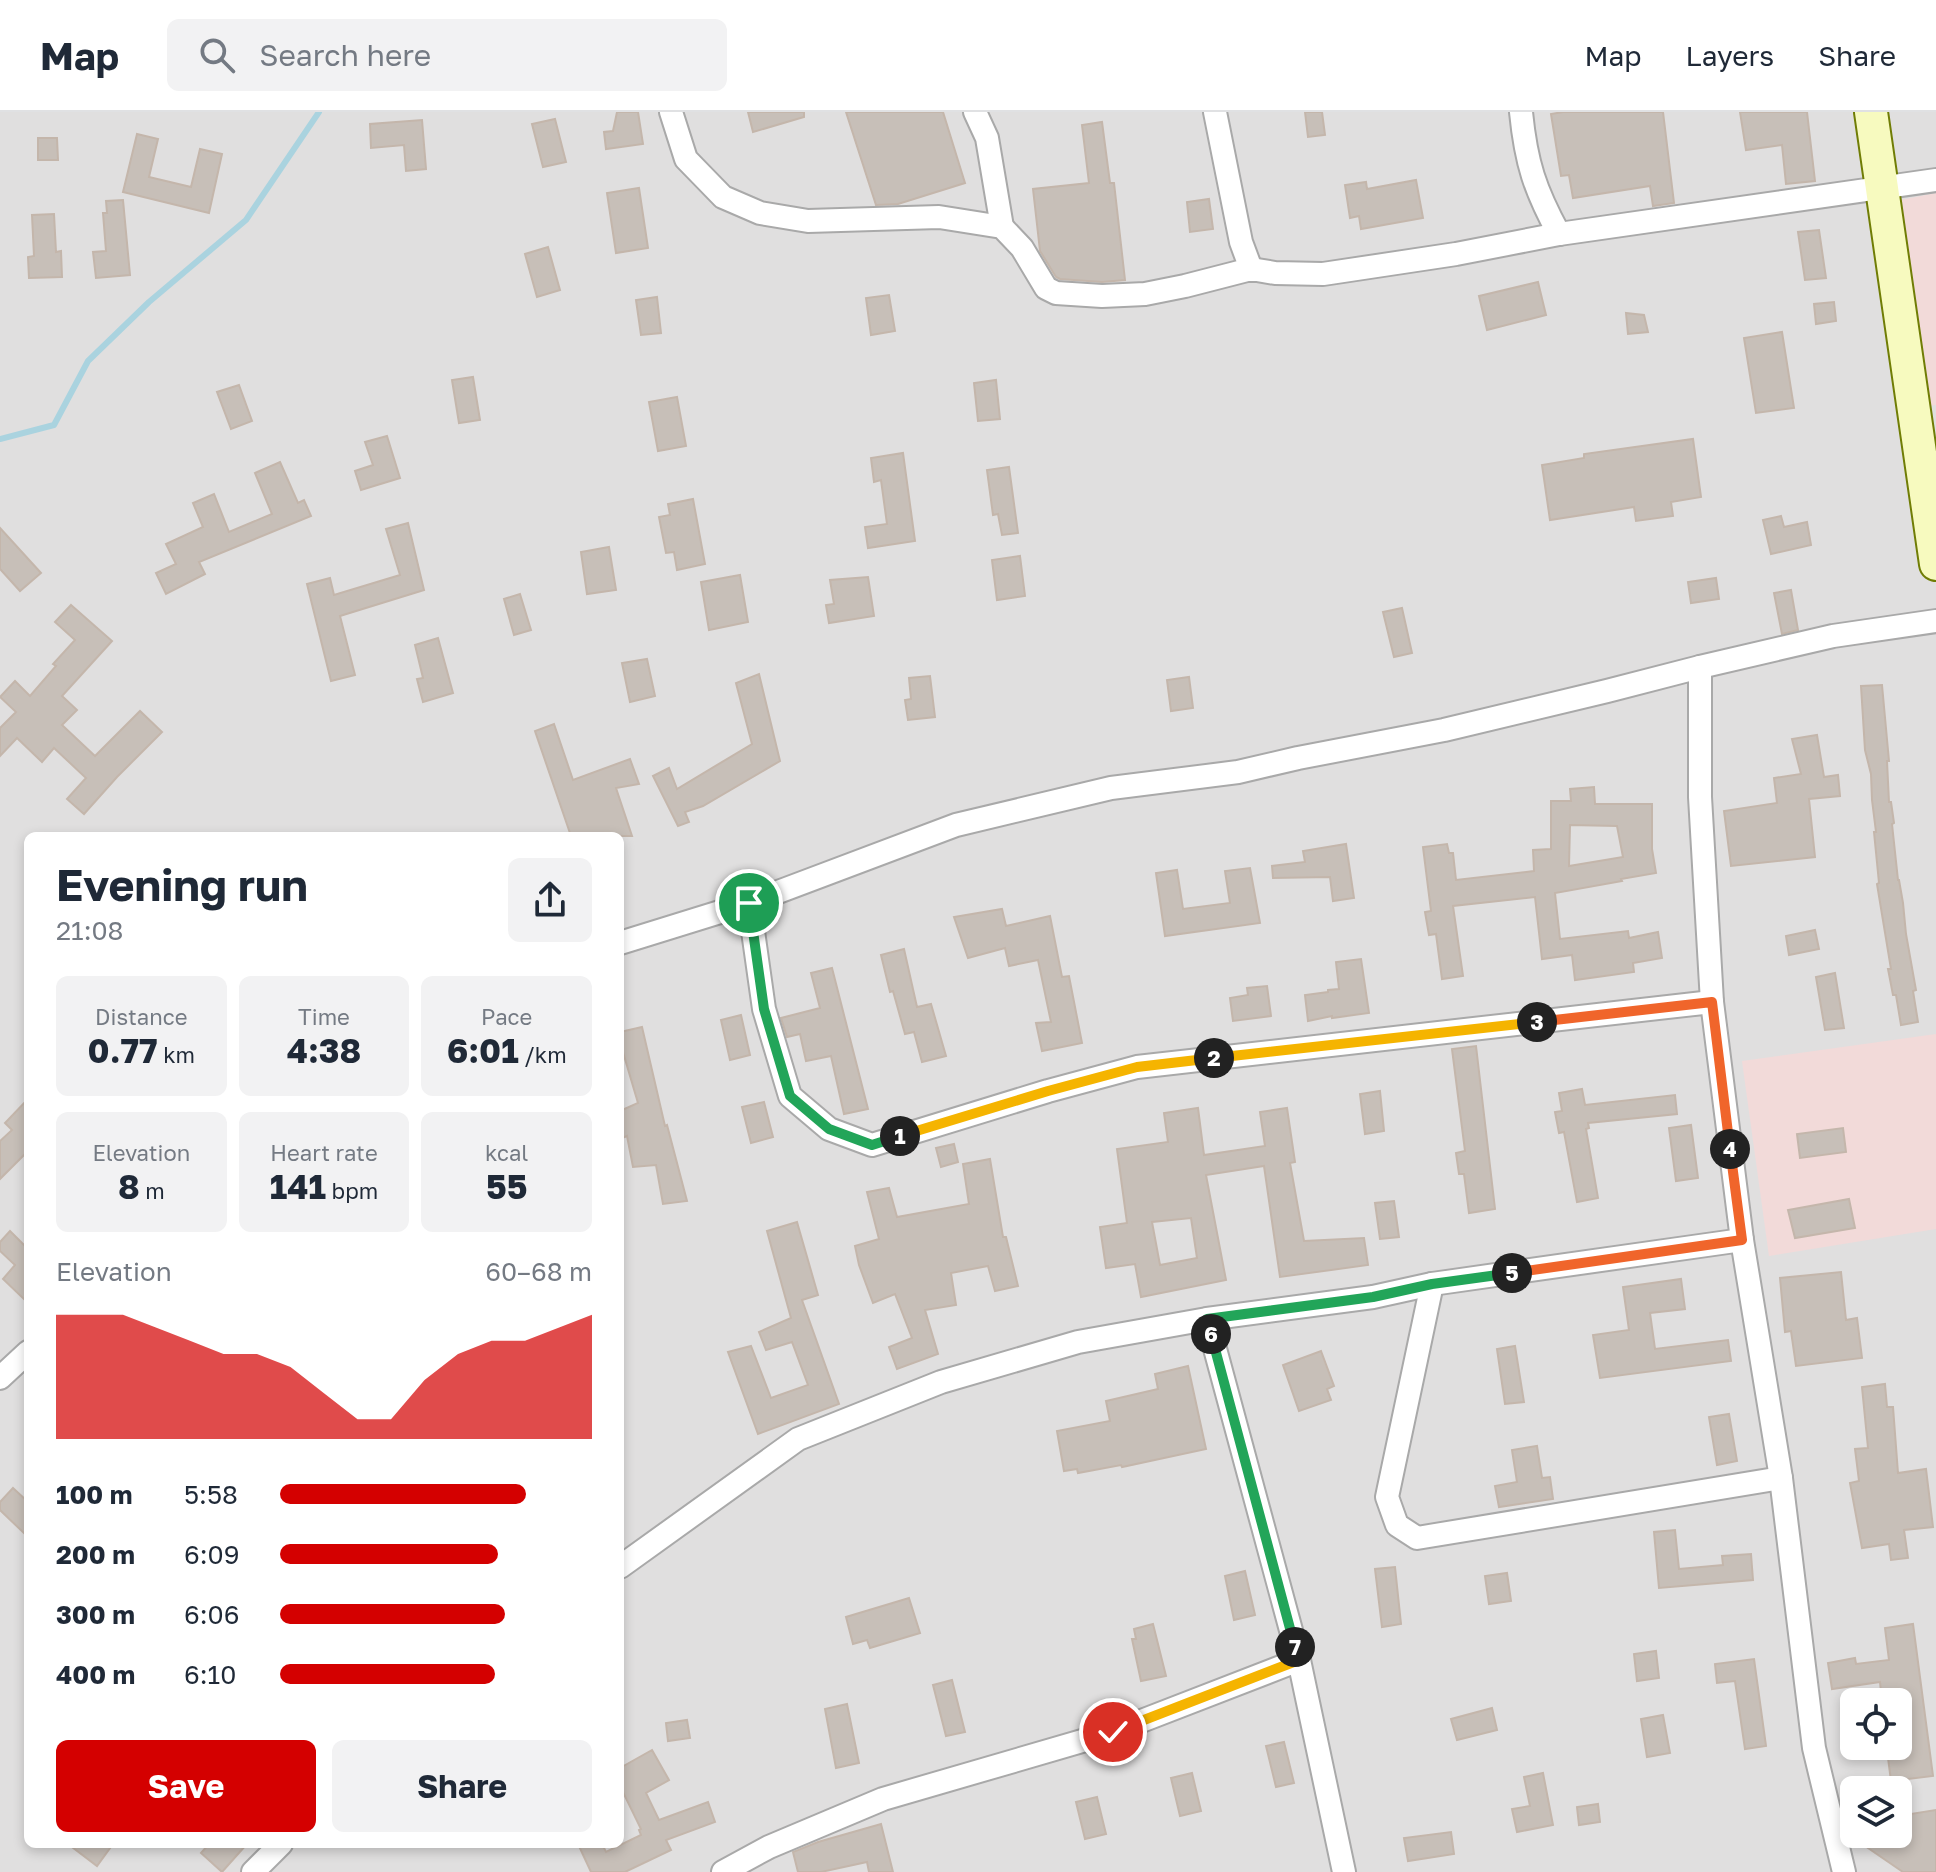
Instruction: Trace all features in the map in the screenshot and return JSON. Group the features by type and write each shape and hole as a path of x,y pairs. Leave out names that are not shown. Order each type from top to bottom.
{"main road":[{"path":"1871,112 1932,510 1936,564"}],"street":[{"path":"671,112 686,159 723,197 760,213 808,221 939,217 1002,227"},
{"path":"975,112 987,138 1002,227 1022,248 1046,288 1056,293 1102,296 1145,294 1251,269 1323,274 1456,254 1559,234 1936,180"},
{"path":"1215,112 1241,242 1251,269"},
{"path":"1521,112 1531,174 1559,234"},
{"path":"624,942 749,903 956,825 1111,788 1238,772 1444,730 1833,636 1936,621"},
{"path":"1700,667 1700,797 1712,1002 1742,1240 1781,1478 1814,1748 1844,1872"},
{"path":"749,903 764,1009 790,1096 829,1129 872,1145 1137,1067 1712,1002"},
{"path":"624,1564 798,1439 941,1382 1078,1342 1207,1319 1373,1297 1432,1284 1742,1240"},
{"path":"1432,1284 1387,1497 1397,1525 1417,1538 1781,1478"},
{"path":"1207,1319 1299,1660 1344,1872"},
{"path":"0,1378 24,1356"},
{"path":"723,1872 769,1847 883,1799 1113,1732 1299,1660"},
{"path":"253,1872 277,1848"}],"shaded area":[{"path":"0,112 1936,112 1936,1872 0,1872"},
{"path":"1936,193 1936,405 1919,407 1890,202"},
{"path":"1936,1034 1936,1229 1769,1256 1742,1061"}],"building":[{"path":"617,112 638,112 643,144 606,149 604,132 613,131"},
{"path":"748,112 804,112 804,117 753,132"},
{"path":"846,112 943,112 965,183 898,204 876,205"},
{"path":"1305,112 1322,112 1325,135 1308,137"},
{"path":"1663,112 1674,203 1653,206 1650,186 1573,198 1569,175 1561,176 1551,114"},
{"path":"1740,112 1807,112 1815,181 1786,184 1782,145 1746,150"},
{"path":"555,119 566,162 543,167 532,124"},
{"path":"422,120 426,169 406,171 404,145 371,148 370,124"},
{"path":"1102,122 1110,183 1114,183 1125,280 1060,279 1040,251 1033,189 1089,183 1082,125"},
{"path":"137,134 158,139 149,177 191,187 200,149 222,154 209,213 123,192"},
{"path":"38,138 57,138 58,160 38,160"},
{"path":"1416,180 1423,218 1361,229 1359,216 1350,218 1345,185 1366,182 1367,189"},
{"path":"639,188 648,248 616,253 607,193"},
{"path":"1209,199 1213,229 1190,232 1187,202"},
{"path":"123,200 130,275 96,278 93,252 106,251 103,213 107,213 106,201"},
{"path":"54,214 56,252 61,251 62,277 29,278 28,257 34,256 32,215"},
{"path":"1819,230 1826,278 1805,280 1798,232"},
{"path":"548,247 560,290 537,297 525,254"},
{"path":"1538,282 1546,315 1487,330 1479,296"},
{"path":"889,295 895,331 871,335 866,298"},
{"path":"657,297 661,333 641,335 636,300"},
{"path":"1834,302 1836,321 1816,324 1814,304"},
{"path":"1626,313 1644,315 1648,332 1628,334"},
{"path":"1782,332 1794,408 1756,413 1744,338"},
{"path":"473,377 480,420 459,423 452,380"},
{"path":"996,380 1000,419 978,421 974,383"},
{"path":"239,385 252,421 231,429 217,392"},
{"path":"677,397 686,446 658,451 649,402"},
{"path":"387,436 400,478 361,490 355,471 373,465 365,442"},
{"path":"1693,439 1701,497 1671,502 1673,516 1636,521 1634,507 1550,520 1542,465 1584,458 1584,454"},
{"path":"903,453 915,541 868,548 865,527 887,524 881,480 874,482 871,458"},
{"path":"280,462 298,503 304,500 311,516 199,562 205,574 166,594 156,573 176,564 166,544 203,527 193,503 214,494 229,532 272,514 255,473"},
{"path":"1009,467 1018,533 1002,535 998,514 993,515 987,470"},
{"path":"693,499 705,564 677,570 674,552 666,553 659,517 670,515 668,504"},
{"path":"1781,516 1784,527 1807,522 1811,545 1771,554 1763,520"},
{"path":"408,523 424,590 340,616 355,675 331,681 307,584 330,578 334,595 400,575 386,529"},
{"path":"0,528 41,573 20,591 0,569"},
{"path":"609,547 616,590 587,594 581,552"},
{"path":"1020,556 1025,596 997,600 992,560"},
{"path":"740,575 748,622 709,630 701,582"},
{"path":"868,577 874,616 829,623 826,605 834,604 830,580"},
{"path":"1716,578 1719,599 1691,603 1688,582"},
{"path":"1791,590 1798,630 1782,634 1774,593"},
{"path":"520,594 531,630 514,635 504,599"},
{"path":"71,605 112,641 62,696 77,710 62,725 95,756 140,711 162,732 84,814 67,799 86,778 54,748 42,762 17,738 0,756 0,728 16,712 0,697 15,681 30,696 56,666 53,664 75,640 55,622"},
{"path":"1402,608 1412,653 1394,657 1383,612"},
{"path":"438,638 453,693 423,702 417,679 423,678 415,645"},
{"path":"647,659 655,696 630,702 622,663"},
{"path":"759,674 780,761 703,806 685,812 689,822 678,826 653,776 669,768 677,789 752,744 736,683"},
{"path":"930,676 935,717 908,720 905,700 911,699 909,678"},
{"path":"1189,677 1193,708 1171,711 1167,680"},
{"path":"1882,685 1889,761 1889,802 1918,1022 1901,1025 1888,969 1891,969 1877,884 1876,832 1871,774 1865,750 1861,686"},
{"path":"554,724 573,780 630,759 639,784 616,788 632,836 624,836 624,832 570,832 535,731"},
{"path":"1817,735 1824,777 1838,775 1840,796 1809,799 1815,857 1731,866 1724,811 1777,803 1774,778 1801,774 1792,739"},
{"path":"1594,787 1595,804 1652,804 1652,849 1656,873 1555,893 1560,939 1628,931 1629,938 1658,932 1662,958 1633,963 1634,972 1575,980 1572,955 1542,959 1535,897 1453,906 1463,976 1442,979 1436,934 1429,935 1425,912 1431,911 1423,847 1447,844 1449,853 1453,853 1456,880 1534,871 1533,850 1551,849 1551,801 1571,801 1570,789","holes":["1570,825 1617,826 1623,857 1569,866"]},
{"path":"1346,844 1354,898 1333,901 1330,877 1273,878 1272,866 1305,862 1303,851"},
{"path":"1250,868 1260,923 1165,936 1156,873 1177,870 1183,909 1230,903 1225,871"},
{"path":"1002,909 1006,926 1050,916 1062,977 1069,976 1082,1043 1042,1051 1036,1023 1051,1022 1038,960 1009,966 1005,948 968,958 954,917"},
{"path":"1815,930 1819,949 1789,955 1786,936"},
{"path":"904,949 917,1007 931,1004 946,1056 922,1062 914,1032 905,1034 881,955"},
{"path":"1361,959 1369,1013 1308,1021 1305,995 1339,989 1336,962"},
{"path":"832,968 868,1109 844,1114 831,1056 806,1061 800,1034 787,1037 781,1018 820,1008 811,973"},
{"path":"1835,973 1844,1028 1825,1030 1816,977"},
{"path":"1267,986 1271,1016 1233,1021 1230,998 1248,995 1247,988"},
{"path":"741,1015 750,1055 730,1060 721,1020"},
{"path":"642,1027 665,1126 687,1201 663,1204 656,1165 633,1167 627,1136 624,1137 624,1109 638,1103 624,1056 624,1031"},
{"path":"1476,1046 1495,1209 1469,1213 1464,1174 1459,1174 1456,1153 1465,1151 1452,1049"},
{"path":"1582,1089 1585,1105 1675,1095 1677,1114 1588,1123 1589,1128 1586,1129 1598,1198 1577,1202 1564,1132 1559,1133 1555,1112 1562,1111 1559,1093"},
{"path":"1380,1091 1384,1131 1365,1134 1360,1094"},
{"path":"764,1102 773,1137 751,1143 742,1107"},
{"path":"24,1103 24,1155 0,1179 0,1141 12,1130 5,1123"},
{"path":"1198,1108 1204,1155 1265,1146 1260,1112 1287,1108 1295,1162 1290,1163 1304,1241 1364,1238 1368,1265 1280,1277 1264,1166 1206,1175 1226,1280 1141,1297 1135,1264 1106,1268 1100,1227 1127,1223 1117,1149 1168,1142 1164,1113","holes":["1191,1218 1197,1258 1160,1265 1152,1222"]},
{"path":"1691,1125 1698,1178 1676,1181 1669,1128"},
{"path":"1843,1128 1846,1152 1800,1158 1797,1134"},
{"path":"954,1144 958,1162 941,1167 936,1148"},
{"path":"990,1159 1003,1237 1006,1237 1018,1286 995,1291 988,1266 951,1273 956,1305 925,1310 938,1354 897,1369 889,1347 912,1338 895,1294 873,1303 855,1246 879,1239 867,1192 889,1188 897,1217 969,1204 963,1164"},
{"path":"1849,1199 1855,1228 1795,1238 1788,1210"},
{"path":"1394,1201 1399,1237 1380,1239 1375,1203"},
{"path":"797,1222 818,1295 802,1300 839,1404 758,1434 728,1352 751,1346 771,1398 808,1385 792,1342 766,1350 759,1332 791,1318 767,1231"},
{"path":"10,1231 24,1245 24,1299 3,1279 15,1265 0,1251 0,1242"},
{"path":"1841,1272 1846,1320 1857,1318 1862,1358 1796,1366 1791,1331 1785,1332 1780,1278"},
{"path":"1681,1279 1685,1309 1650,1313 1655,1349 1728,1340 1731,1361 1600,1378 1593,1335 1629,1330 1623,1287"},
{"path":"1515,1346 1524,1402 1505,1404 1497,1349"},
{"path":"1321,1351 1334,1386 1327,1389 1331,1400 1299,1411 1283,1365"},
{"path":"1188,1366 1206,1449 1122,1467 1078,1473 1077,1469 1064,1471 1057,1431 1110,1421 1106,1401 1158,1389 1155,1374"},
{"path":"1885,1384 1887,1407 1893,1407 1898,1473 1926,1469 1933,1527 1904,1530 1908,1558 1891,1560 1889,1544 1862,1548 1850,1483 1859,1481 1855,1449 1868,1448 1862,1387"},
{"path":"1729,1414 1737,1461 1717,1465 1709,1417"},
{"path":"1537,1446 1542,1478 1550,1477 1553,1499 1499,1507 1495,1486 1517,1482 1512,1450"},
{"path":"13,1488 24,1498 24,1533 0,1510 0,1502"},
{"path":"1675,1530 1679,1569 1723,1565 1722,1556 1751,1554 1753,1580 1659,1588 1654,1532"},
{"path":"1395,1567 1401,1624 1382,1627 1375,1569"},
{"path":"1245,1571 1255,1615 1234,1620 1225,1576"},
{"path":"1507,1573 1511,1601 1489,1604 1485,1576"},
{"path":"909,1598 920,1633 870,1648 867,1640 853,1644 846,1617"},
{"path":"1153,1624 1166,1676 1141,1681 1132,1639 1136,1639 1134,1629"},
{"path":"1913,1624 1933,1776 1912,1778 1912,1776 1890,1776 1888,1760 1912,1760 1912,1688 1881,1688 1880,1682 1832,1689 1828,1663 1855,1658 1856,1664 1889,1660 1885,1628"},
{"path":"1656,1651 1659,1678 1637,1681 1634,1654"},
{"path":"1754,1659 1766,1746 1745,1749 1735,1681 1717,1683 1715,1664"},
{"path":"952,1680 965,1732 946,1736 933,1685"},
{"path":"847,1704 859,1763 836,1768 825,1709"},
{"path":"1492,1708 1497,1730 1457,1740 1451,1719"},
{"path":"1663,1715 1670,1753 1647,1757 1641,1719"},
{"path":"687,1720 690,1738 668,1741 666,1723"},
{"path":"1284,1742 1294,1783 1276,1787 1266,1746"},
{"path":"652,1750 669,1780 646,1793 659,1820 708,1802 715,1822 666,1840 671,1850 625,1872 591,1872 580,1848 604,1848 606,1852 624,1848 624,1843 641,1835 624,1794 624,1766"},
{"path":"1192,1773 1201,1811 1180,1816 1171,1778"},
{"path":"1543,1773 1553,1825 1517,1832 1512,1809 1530,1806 1524,1777"},
{"path":"1097,1797 1106,1834 1085,1839 1076,1802"},
{"path":"1598,1804 1600,1822 1579,1825 1577,1807"},
{"path":"1936,1810 1936,1872 1903,1872 1868,1848 1912,1848 1912,1814"},
{"path":"881,1824 893,1872 869,1872 867,1862 821,1872 798,1872 793,1852"},
{"path":"1451,1832 1454,1854 1408,1861 1404,1838"},
{"path":"73,1848 110,1848 97,1866"},
{"path":"205,1848 243,1848 222,1872 201,1853"}],"waterway":[{"path":"0,439 54,425 88,361 149,302 246,220 319,112"}],"route":[{"path":"749,903 764,1009 790,1096 829,1129 872,1145 1137,1067 1712,1002 1742,1240 1432,1284 1373,1297 1207,1319 1299,1660 1113,1732"}]}
